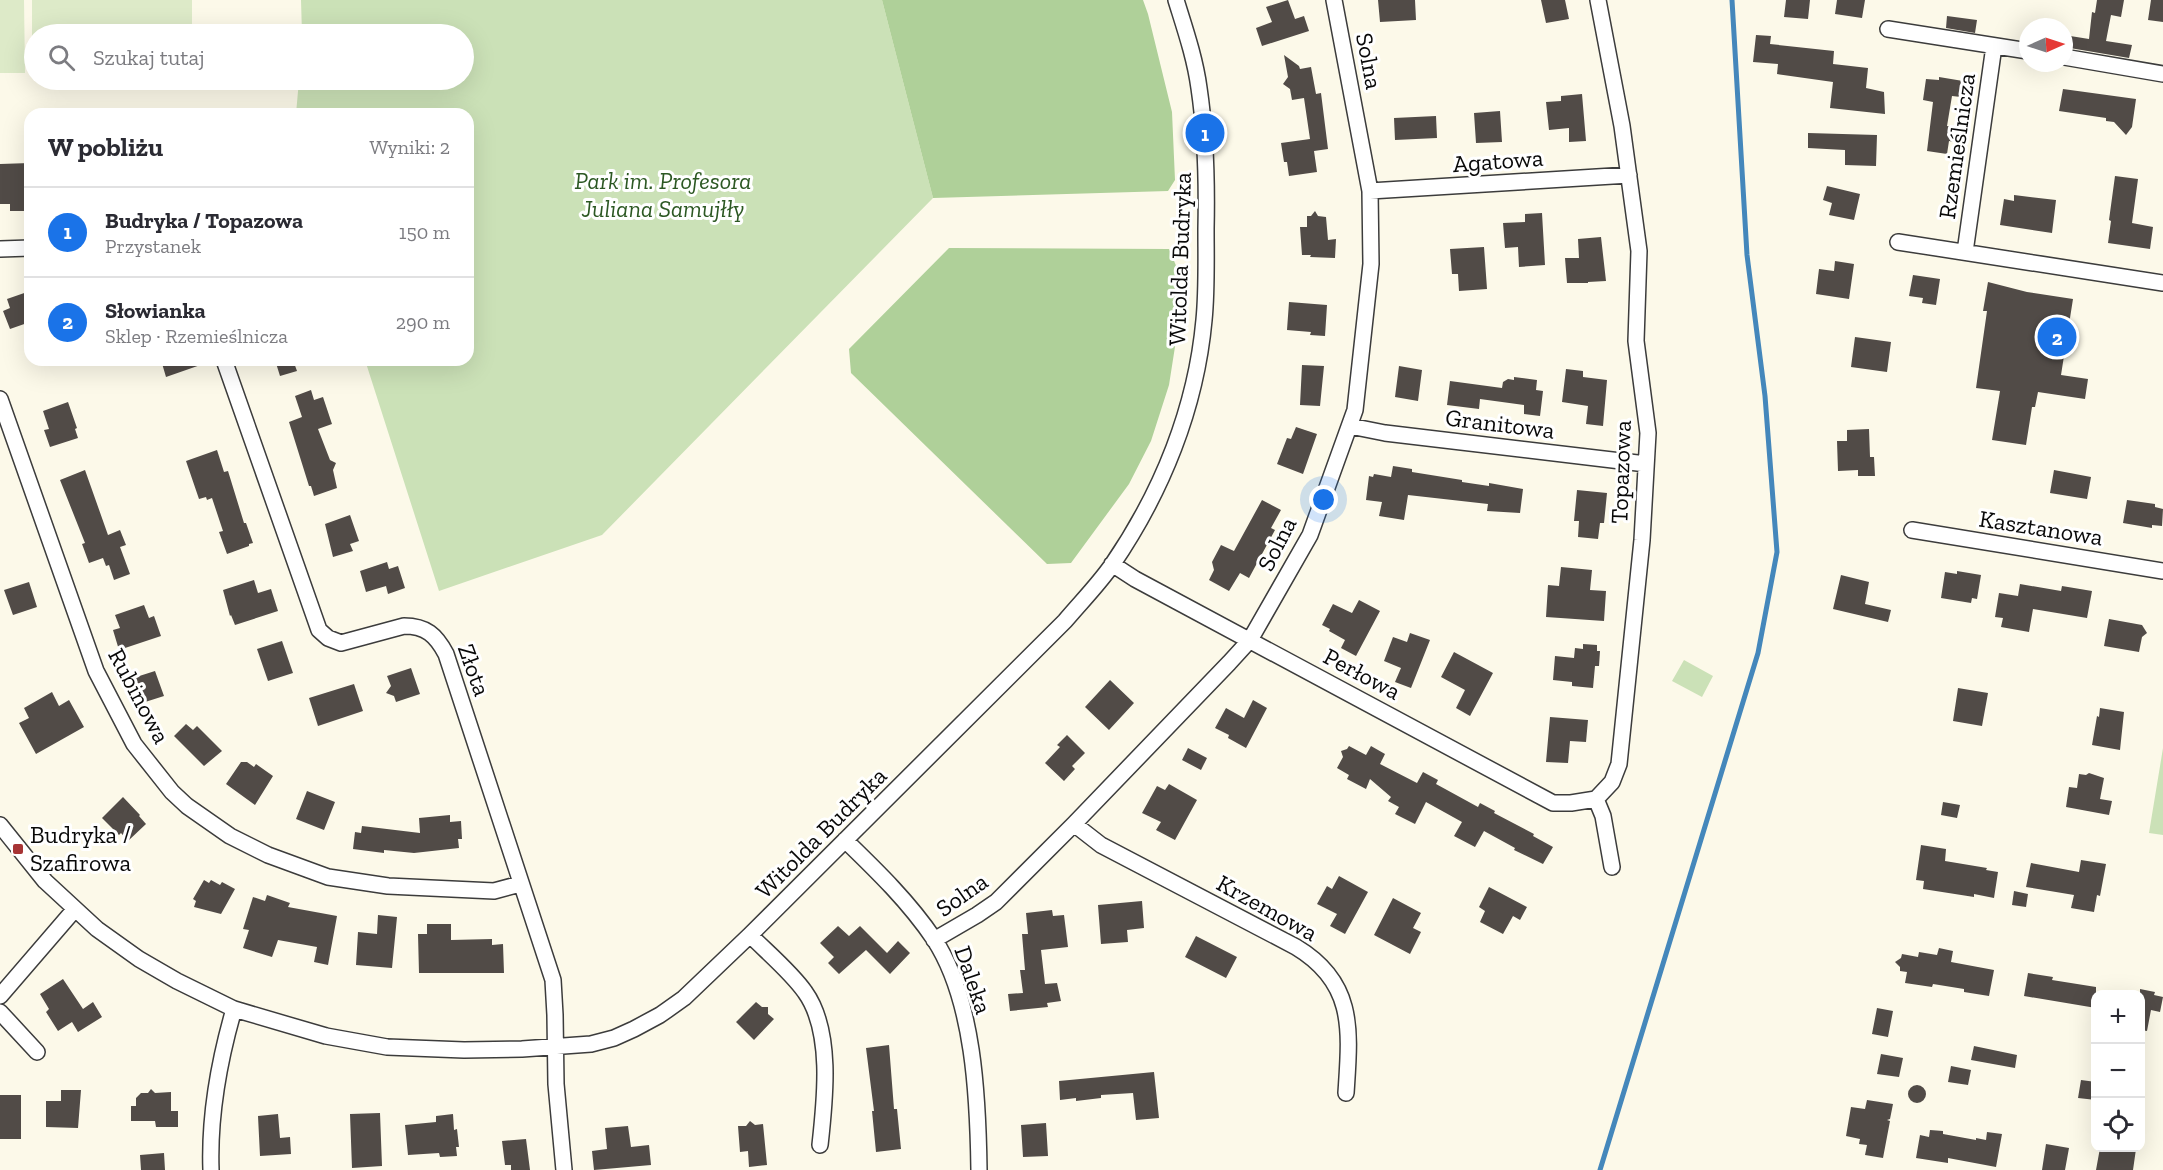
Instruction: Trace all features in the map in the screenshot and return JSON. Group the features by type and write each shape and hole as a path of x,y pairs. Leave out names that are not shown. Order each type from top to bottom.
{"street":[{"name":"Witolda Budryka","path":"0,825 45,881 97,929 139,958 177,981 234,1009 326,1036 387,1047 464,1050 556,1047 584,1045 614,1038 660,1015 684,998 750,935 1065,621 1112,564 1149,503 1173,452 1193,385 1204,321 1205,134 1199,86 1190,45 1176,0"},
{"name":"Solna","path":"934,940 996,902 1074,824 1250,639 1310,535 1355,410 1371,264 1370,191 1334,0"},
{"name":"Topazowa","path":"1596,800 1612,782 1619,764 1639,566 1648,433 1636,341 1640,251 1598,0"},
{"path":"1888,29 2019,50"},
{"name":"Rzemieślnicza","path":"1965,252 1994,46"},
{"path":"2073,59 2163,74"},
{"name":"Agatowa","path":"1370,191 1629,175"},
{"name":"Rzemieślnicza","path":"1898,242 2163,283"},
{"path":"0,249 24,248"},
{"name":"Złota","path":"226,366 319,630 328,638 340,643 404,626 421,628 428,630 434,636 446,654 553,981 556,1084 564,1170"},
{"name":"Rubinowa","path":"0,399 96,671 134,744 172,792 187,806 230,836 268,855 328,877 388,886 494,891 520,884"},
{"name":"Granitowa","path":"1350,426 1385,433 1646,464"},
{"name":"Kasztanowa","path":"1911,530 2163,571"},
{"name":"Perłowa","path":"1112,564 1135,579 1553,803 1596,800"},
{"path":"1596,800 1603,816 1612,867"},
{"name":"Krzemowa","path":"1074,824 1101,845 1296,947 1324,968 1333,979 1341,996 1347,1023 1346,1093"},
{"name":"Daleka","path":"845,840 907,903 934,940 948,965 964,1013 970,1046 977,1115 979,1170"},
{"path":"0,996 75,909"},
{"path":"750,935 805,991 817,1014 821,1031 826,1090 820,1145"},
{"path":"211,1170 210,1141 214,1101 234,1009"},
{"path":"0,1012 37,1052"}],"green space":[{"path":"0,0 24,0 24,73 0,73"},
{"path":"32,0 192,0 192,24 32,24"},
{"name":"Park im. Profesora Juliana Samujłły","path":"301,0 882,0 933,198 602,535 439,591 367,366 474,366 474,108 297,108 298,90 474,90 474,24 302,24"},
{"path":"882,0 1143,0 1172,112 1175,180 1168,191 933,198"},
{"path":"949,248 1169,249 1180,275 1177,334 1169,385 1151,441 1129,484 1071,563 1047,564 851,373 849,349"},
{"path":"1684,660 1713,676 1702,697 1672,681"},
{"path":"2163,748 2163,835 2149,833"}],"building":[{"path":"1288,0 1295,19 1304,16 1309,31 1262,46 1256,28 1272,22 1266,7"},
{"path":"1378,0 1415,0 1416,20 1380,22"},
{"path":"1541,0 1565,0 1569,19 1546,23"},
{"path":"1786,0 1810,0 1808,19 1784,17"},
{"path":"1837,0 1865,0 1862,18 1835,14"},
{"path":"2097,0 2124,0 2121,17 2111,15 2106,41 2132,45 2129,58 2073,49 2073,36 2089,39 2092,12 2095,13"},
{"path":"2151,0 2163,0 2163,22 2148,20"},
{"path":"1947,16 1977,20 1975,33 1946,28"},
{"path":"1756,35 1771,36 1770,44 1834,51 1833,64 1868,68 1866,88 1884,92 1885,114 1830,108 1833,82 1777,74 1778,64 1753,62"},
{"path":"1284,55 1300,69 1311,67 1316,94 1321,93 1328,149 1314,151 1317,172 1289,176 1287,162 1284,162 1281,143 1310,139 1304,98 1292,100 1290,89 1283,84 1288,77"},
{"path":"1939,77 1963,81 1961,97 1952,96 1947,126 1956,127 1954,142 1949,141 1947,154 1927,151 1933,102 1923,100 1926,79 1939,80"},
{"path":"2063,89 2136,99 2132,127 2126,135 2114,122 2106,121 2106,118 2059,111"},
{"path":"1582,94 1586,141 1569,142 1569,128 1549,130 1546,102 1561,101 1561,96"},
{"path":"1500,111 1502,142 1476,143 1474,113"},
{"path":"1436,116 1437,138 1395,140 1394,118"},
{"path":"1808,133 1877,135 1876,166 1845,165 1845,150 1808,148"},
{"path":"24,163 24,211 10,211 10,204 0,204 0,164"},
{"path":"2115,176 2138,179 2132,223 2153,227 2150,249 2108,243"},
{"path":"1827,186 1860,194 1854,220 1829,215 1832,203 1823,200"},
{"path":"2014,195 2056,200 2052,233 2000,225 2004,199 2014,201"},
{"path":"1315,211 1318,216 1326,217 1328,240 1336,239 1335,258 1302,255 1300,227 1307,227 1307,216 1311,216"},
{"path":"1542,213 1545,265 1519,267 1518,247 1505,248 1503,223 1525,222 1525,214"},
{"path":"1601,237 1606,281 1567,283 1565,258 1579,258 1578,239"},
{"path":"1484,247 1487,289 1459,291 1458,274 1452,274 1450,249"},
{"path":"1835,261 1854,264 1849,299 1816,294 1819,269 1834,271"},
{"path":"1913,275 1940,279 1936,305 1922,303 1923,298 1909,296"},
{"path":"1988,282 2027,292 2073,299 2061,375 2088,379 2085,399 2038,392 2035,407 2032,407 2026,445 1992,440 2000,391 1976,388 1987,311 1983,311"},
{"path":"24,293 24,324 10,329 3,311 10,308 7,299"},
{"path":"1289,302 1327,305 1325,336 1287,330"},
{"path":"1855,337 1891,342 1887,372 1851,367"},
{"path":"1302,365 1324,366 1320,406 1300,405"},
{"path":"163,366 198,366 166,377"},
{"path":"277,366 295,366 297,371 280,376"},
{"path":"1399,366 1422,370 1418,401 1395,397"},
{"path":"1566,369 1583,371 1583,377 1607,380 1603,426 1586,424 1588,406 1562,402"},
{"path":"1514,377 1537,380 1536,390 1543,391 1540,416 1524,414 1524,405 1480,399 1479,409 1447,405 1450,381 1502,388 1503,382 1508,379 1514,380"},
{"path":"311,390 314,400 323,397 332,424 318,429 330,460 336,463 333,470 337,488 314,496 289,422 302,417 295,396"},
{"path":"68,402 78,438 50,447 44,430 49,429 43,411"},
{"path":"1296,427 1317,434 1303,474 1277,464 1287,438 1291,439"},
{"path":"1869,429 1870,457 1874,457 1875,476 1858,476 1858,470 1838,471 1837,441 1847,441 1847,430"},
{"path":"217,450 224,472 228,471 244,523 246,523 253,543 227,554 219,532 223,531 212,498 199,499 186,461"},
{"path":"1393,466 1412,469 1412,472 1462,480 1462,482 1489,486 1489,483 1523,489 1520,513 1487,511 1488,504 1408,495 1404,520 1379,516 1382,502 1366,500 1369,476 1373,477 1374,474 1391,477"},
{"path":"85,470 108,535 120,530 126,545 120,547 130,574 114,580 109,565 106,566 103,558 89,563 82,544 85,543 60,480"},
{"path":"2054,470 2091,477 2087,499 2050,493"},
{"path":"1577,490 1607,493 1604,523 1600,523 1598,539 1578,537 1579,521 1574,521"},
{"path":"1262,500 1281,510 1271,528 1275,530 1249,578 1240,573 1229,591 1209,580 1214,570 1212,562 1221,545 1234,551"},
{"path":"2127,500 2155,504 2155,507 2163,509 2162,526 2152,525 2152,528 2123,523"},
{"path":"350,515 359,541 350,544 353,551 333,557 325,524"},
{"path":"387,562 389,569 398,566 405,588 388,594 386,586 366,592 360,571"},
{"path":"1561,567 1592,570 1590,590 1606,591 1604,621 1546,617 1548,585 1559,586"},
{"path":"1957,571 1981,575 1977,599 1972,598 1971,603 1941,598 1945,572 1957,574"},
{"path":"1841,575 1869,582 1865,604 1891,610 1888,622 1833,609"},
{"path":"254,580 258,593 271,589 278,611 235,625 230,616 223,590"},
{"path":"29,582 37,607 13,615 4,590"},
{"path":"2020,584 2061,591 2062,586 2092,591 2087,618 2033,609 2029,632 2001,627 2003,618 1995,617 1999,593 2018,596"},
{"path":"1359,600 1380,611 1356,656 1341,648 1345,640 1322,625 1333,604 1352,613"},
{"path":"144,605 149,618 154,616 161,636 119,650 113,630 120,628 115,615"},
{"path":"2109,619 2142,625 2147,633 2142,637 2139,652 2104,646"},
{"path":"1410,633 1430,640 1411,688 1395,682 1401,668 1384,661 1393,637 1407,642"},
{"path":"282,641 293,673 268,681 257,649"},
{"path":"1583,644 1597,645 1597,651 1600,651 1599,666 1595,666 1593,688 1572,686 1572,682 1553,680 1555,656 1574,658 1575,648 1583,649"},
{"path":"1454,652 1493,673 1470,716 1456,708 1465,690 1441,677"},
{"path":"411,668 420,694 396,702 394,696 386,693 391,686 387,676"},
{"path":"155,671 164,696 142,703 133,678"},
{"path":"1110,680 1134,703 1109,730 1085,707"},
{"path":"354,684 363,711 318,726 309,698"},
{"path":"1958,688 1988,693 1982,726 1953,721"},
{"path":"52,692 59,706 69,700 84,727 36,754 19,723 29,718 24,708"},
{"path":"1253,700 1267,708 1246,748 1215,728 1226,708 1244,718"},
{"path":"2100,708 2124,712 2120,750 2092,745"},
{"path":"1550,717 1588,720 1586,742 1570,741 1568,763 1546,762"},
{"path":"186,724 193,730 197,726 222,751 204,766 174,736"},
{"path":"1067,735 1085,753 1072,766 1075,769 1064,781 1045,763 1060,747 1057,745"},
{"path":"1349,746 1366,755 1371,746 1385,754 1380,764 1417,783 1423,772 1438,780 1436,784 1478,807 1480,803 1495,811 1494,813 1553,847 1543,864 1514,850 1515,848 1484,831 1475,847 1454,836 1462,822 1426,802 1415,824 1395,814 1399,807 1388,801 1391,797 1370,779 1366,789 1347,779 1349,775 1337,768 1343,757 1341,751"},
{"path":"1188,748 1207,758 1201,770 1182,760"},
{"path":"241,762 247,762 254,767 256,764 273,776 255,805 226,784"},
{"path":"2089,773 2104,778 2100,799 2112,801 2109,815 2066,807 2069,787 2077,788 2079,774"},
{"path":"1169,784 1197,800 1175,840 1156,830 1161,822 1142,813 1157,786 1165,790"},
{"path":"307,791 335,802 324,830 296,819"},
{"path":"123,797 146,824 128,841 102,818"},
{"path":"1943,802 1960,805 1957,818 1941,815"},
{"path":"450,815 450,822 461,821 462,839 458,839 459,848 414,853 384,850 384,853 353,849 355,832 361,833 362,826 420,833 419,818"},
{"path":"1921,845 1946,849 1945,861 1998,872 1994,898 1923,889 1924,881 1916,880"},
{"path":"2081,860 2106,864 2100,896 2097,895 2094,912 2071,908 2074,895 2026,887 2031,863 2079,872"},
{"path":"1339,876 1368,892 1345,934 1330,926 1337,914 1317,904 1327,886 1332,889"},
{"path":"204,880 209,883 211,880 220,885 222,882 235,889 221,914 194,907 196,901 193,899"},
{"path":"1489,887 1527,907 1520,920 1513,916 1503,934 1480,922 1485,911 1479,907"},
{"path":"2014,891 2028,894 2026,907 2012,905"},
{"path":"267,895 290,903 288,907 337,916 328,965 314,962 317,947 278,940 272,957 243,948 249,930 243,929 253,897 265,901"},
{"path":"1393,898 1421,913 1413,928 1421,932 1410,954 1374,935"},
{"path":"1142,901 1144,928 1127,930 1128,942 1101,944 1098,905"},
{"path":"1052,910 1053,916 1064,915 1068,947 1041,950 1045,984 1057,983 1061,1001 1047,1003 1048,1007 1010,1011 1008,994 1023,993 1020,970 1025,970 1022,934 1028,934 1026,913"},
{"path":"378,915 397,917 392,968 356,965 358,932 377,934"},
{"path":"427,924 451,924 451,940 492,939 492,945 503,944 504,973 419,973 418,934 427,934"},
{"path":"838,926 849,936 860,926 887,953 898,941 910,953 890,974 866,950 839,974 828,963 834,957 820,943"},
{"path":"1196,936 1237,957 1226,978 1185,957"},
{"path":"1939,948 1953,951 1951,962 1994,970 1989,996 1933,984 1932,987 1905,983 1907,972 1900,971 1900,967 1895,962 1901,958 1902,954 1918,957 1919,952 1937,955"},
{"path":"2028,973 2053,977 2052,980 2096,987 2096,990 2091,990 2091,1007 2024,996"},
{"path":"63,979 83,1009 93,1002 102,1017 78,1032 72,1022 58,1031 46,1012 49,1009 40,994"},
{"path":"2145,990 2163,997 2160,1012 2151,1010 2147,1031 2145,1031"},
{"path":"756,1002 762,1007 768,1007 768,1014 774,1019 754,1040 736,1022"},
{"path":"1877,1008 1893,1011 1888,1037 1872,1034"},
{"path":"889,1045 894,1109 897,1109 901,1149 876,1152 872,1111 874,1111 866,1048"},
{"path":"1974,1046 2017,1055 2015,1068 1971,1060"},
{"path":"1881,1054 1903,1058 1899,1077 1877,1074"},
{"path":"1951,1066 1971,1070 1968,1085 1948,1082"},
{"path":"1154,1072 1159,1118 1136,1120 1133,1093 1101,1095 1101,1098 1076,1101 1076,1098 1060,1100 1059,1081"},
{"path":"2081,1080 2091,1081 2091,1099 2078,1098"},
{"path":"1917,1085 1923,1088 1926,1094 1923,1100 1917,1103 1911,1100 1908,1094 1911,1088"},
{"path":"151,1089 155,1093 171,1092 171,1111 178,1111 178,1127 156,1127 155,1121 131,1121 131,1106 136,1106 136,1098 141,1093 148,1093"},
{"path":"61,1090 81,1090 78,1128 46,1127 46,1101 61,1101"},
{"path":"0,1095 21,1095 21,1139 0,1139"},
{"path":"1867,1100 1893,1104 1890,1119 1887,1120 1890,1121 1883,1158 1865,1155 1867,1145 1859,1144 1860,1139 1846,1136 1851,1107 1865,1109"},
{"path":"380,1113 382,1166 352,1168 350,1114"},
{"path":"278,1114 280,1138 290,1137 291,1154 260,1156 258,1116"},
{"path":"453,1114 454,1130 457,1129 459,1147 456,1147 457,1156 440,1157 439,1153 408,1155 405,1125 436,1122 436,1116"},
{"path":"750,1121 755,1125 763,1124 767,1165 749,1167 748,1151 740,1152 738,1126 746,1126"},
{"path":"1046,1123 1048,1156 1023,1157 1021,1125"},
{"path":"628,1126 631,1147 649,1145 651,1165 594,1170 592,1151 607,1149 605,1128"},
{"path":"1930,1130 1976,1140 1976,1138 1986,1140 1987,1132 2002,1134 1996,1167 1948,1158 1948,1163 1916,1158 1920,1135 1929,1137"},
{"path":"526,1139 530,1170 511,1170 511,1165 505,1165 502,1141"},
{"path":"2046,1144 2069,1148 2065,1170 2042,1170"},
{"path":"2099,1152 2136,1152 2133,1170 2096,1170"},
{"path":"164,1153 165,1170 141,1170 140,1155"}],"waterway":[{"path":"1600,1170 1758,653 1777,552 1765,396 1747,255 1732,0"}],"place":[{"name":"Budryka / Topazowa","path":"1205,133"},
{"name":"Słowianka","path":"2057,337"},
{"name":"Budryka / Szafirowa","path":"18,849"}]}
